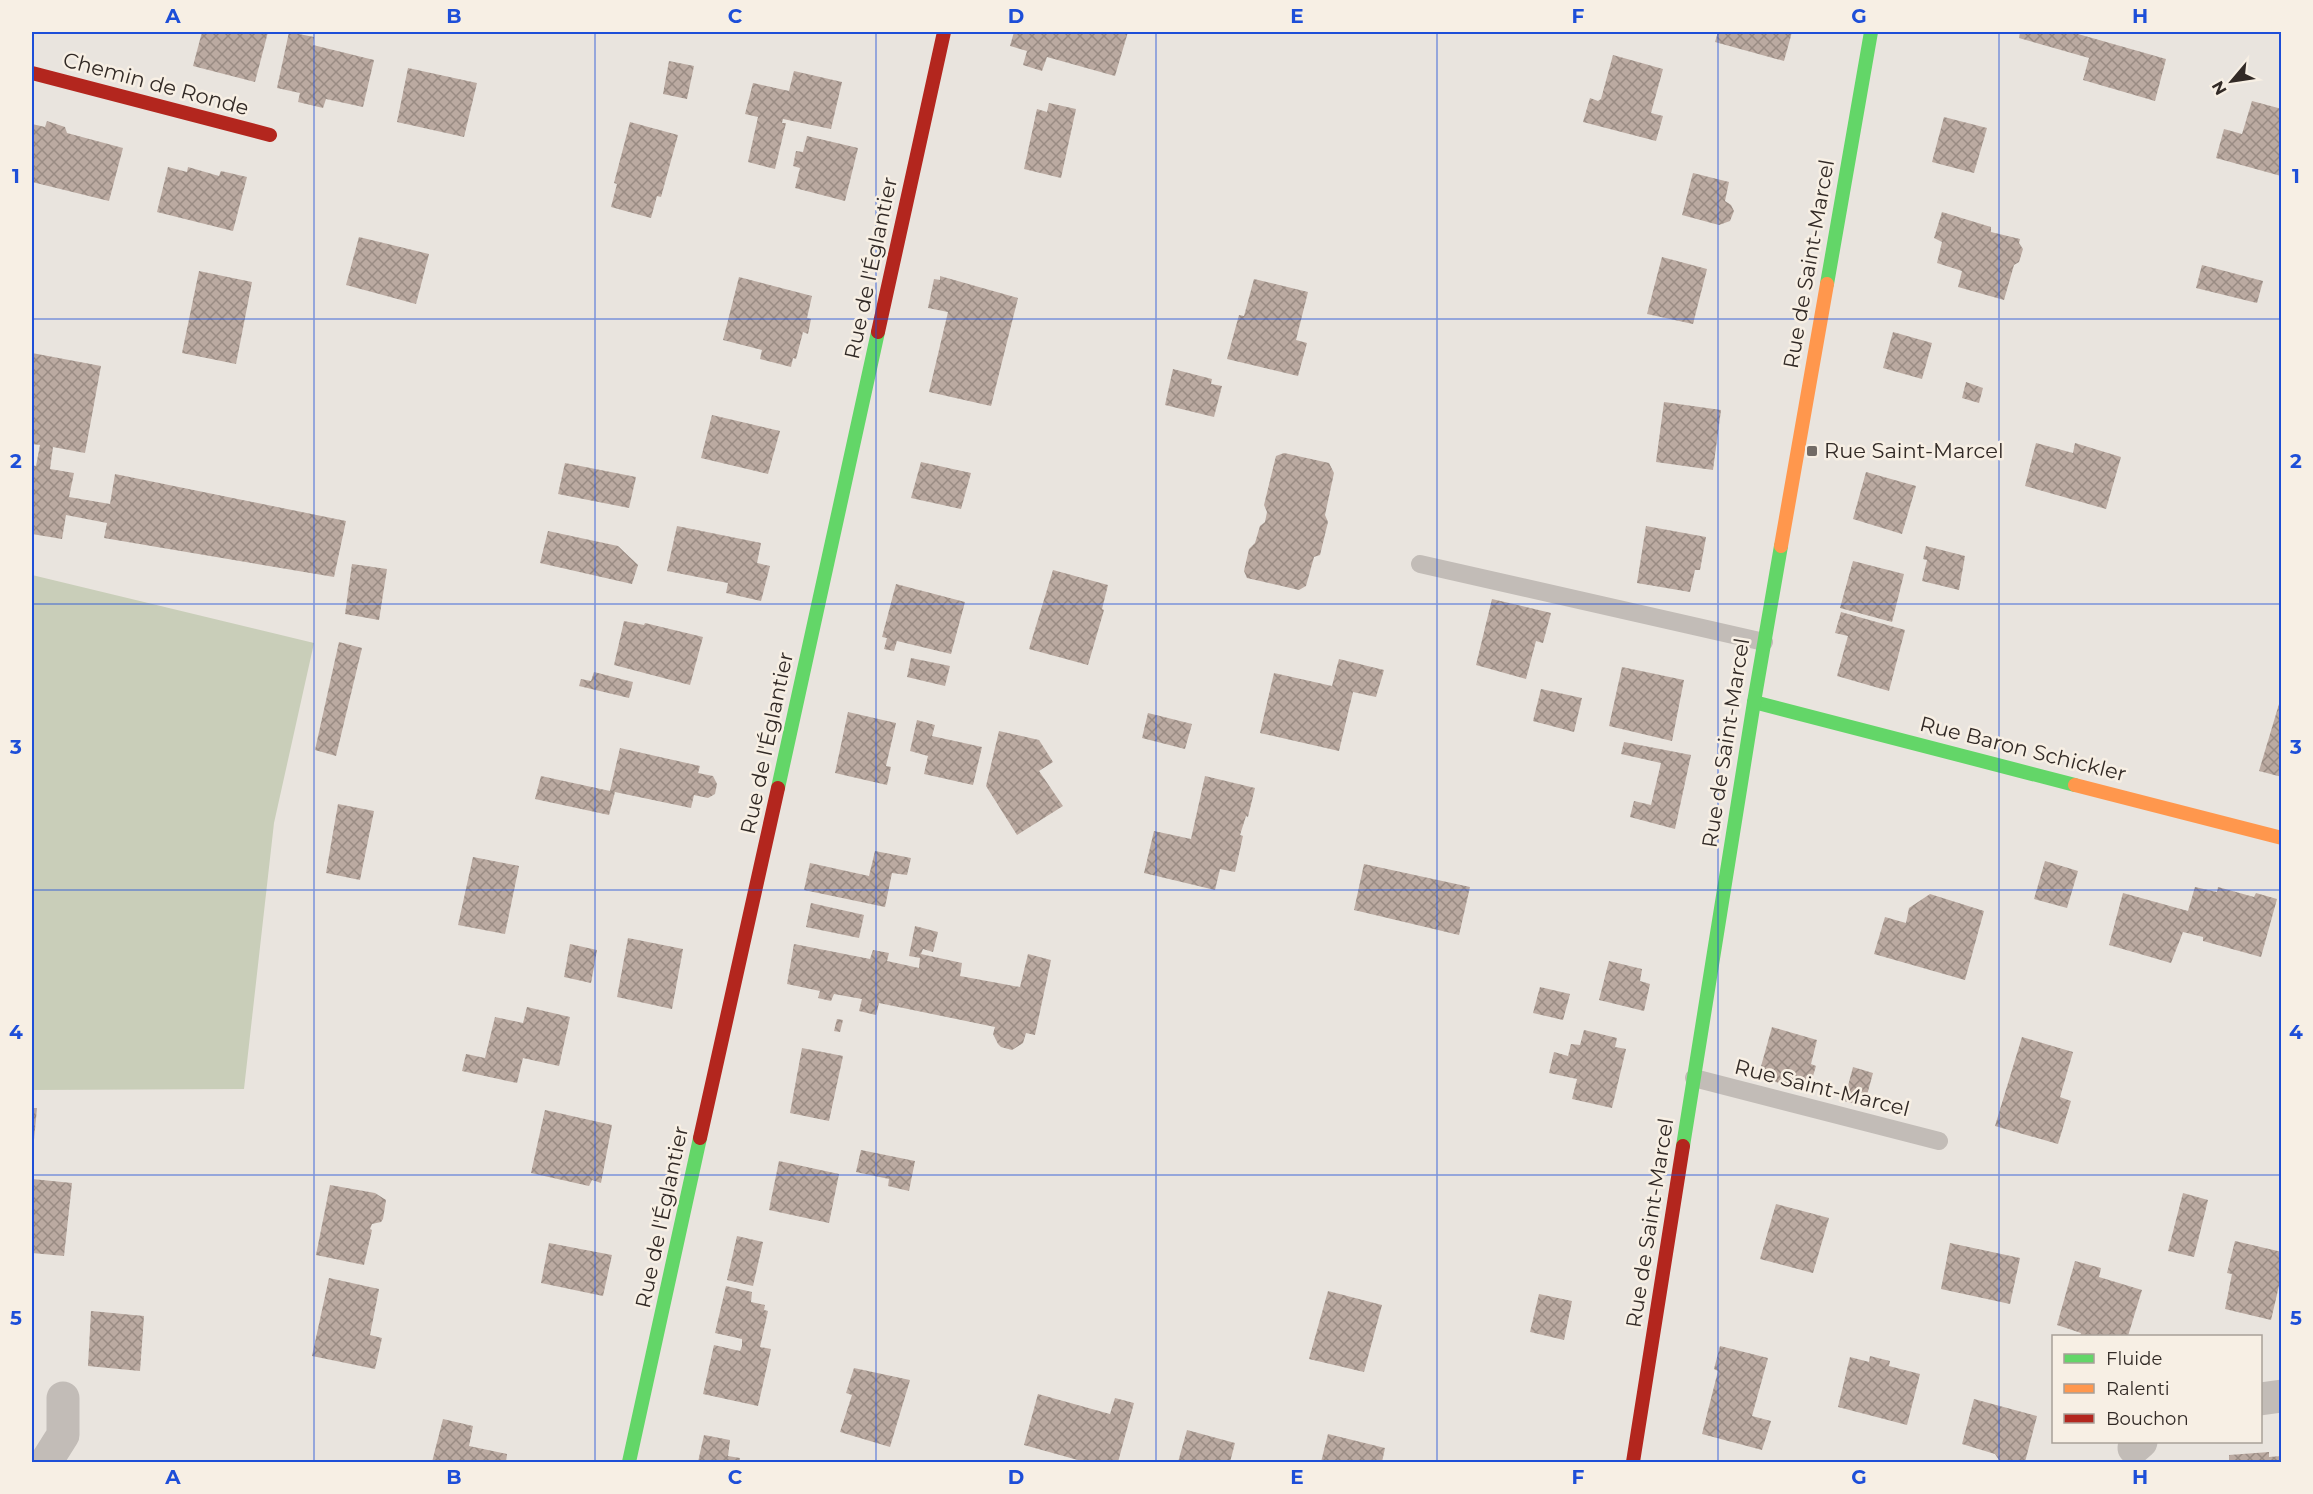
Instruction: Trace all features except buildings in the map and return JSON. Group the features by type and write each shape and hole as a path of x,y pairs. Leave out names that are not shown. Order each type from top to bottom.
{"street":[{"name":"Rue de l'Églantier","path":"629,1462 944,32"},
{"name":"Rue de Saint-Marcel","path":"1633,1462 1754,702 1871,32"},
{"name":"Chemin de Ronde","path":"32,73 270,135"},
{"name":"Rue Baron Schickler","path":"1754,702 2282,838"},
{"path":"2262,1400 2282,1396"},
{"path":"46,1462 63,1435 63,1398"}],"lane":[{"path":"1420,564 1764,642"},
{"name":"Rue Saint-Marcel","path":"1694,1078 1939,1141"}],"green space":[{"path":"32,575 314,643 274,823 244,1089 32,1090"}],"traffic: fast":[{"path":"1827,284 1871,32"},
{"path":"778,788 878,332"},
{"path":"1683,1146 1781,546"},
{"path":"1754,702 2075,785"},
{"path":"629,1462 700,1138"}],"traffic: slow":[{"path":"1781,546 1827,284"},
{"path":"2075,785 2282,838"}],"traffic: jam":[{"path":"878,332 944,32"},
{"path":"32,73 270,135"},
{"path":"700,1138 778,788"},
{"path":"1633,1462 1683,1146"}],"place":[{"name":"Rue Saint-Marcel","path":"1812,451"}]}
